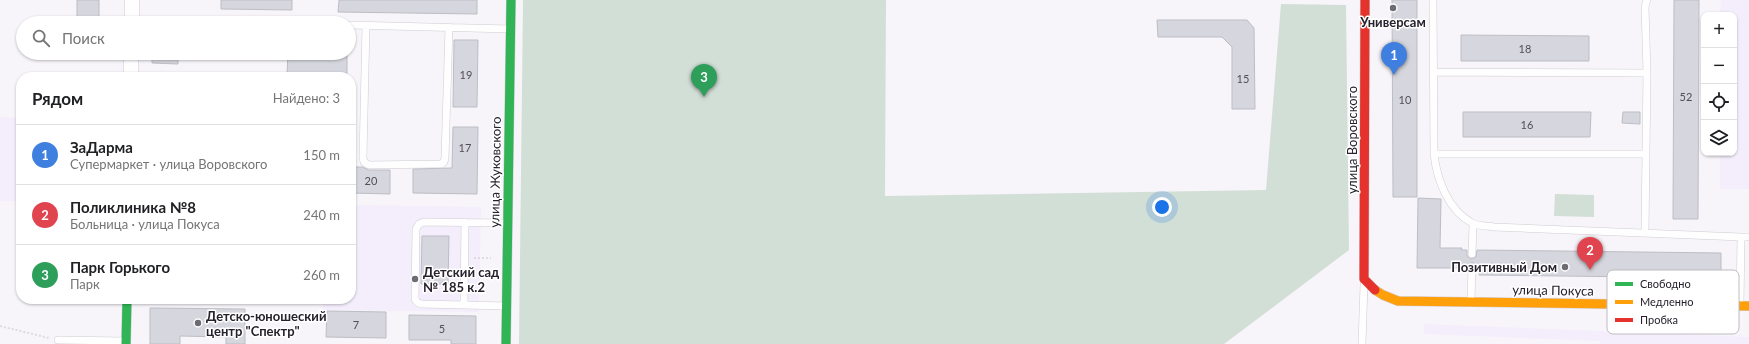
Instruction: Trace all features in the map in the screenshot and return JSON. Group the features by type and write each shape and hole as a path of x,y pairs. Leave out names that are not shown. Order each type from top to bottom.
{"street":[{"path":"132,0 132,16"},
{"name":"улица Жуковского","path":"506,344 511,0"},
{"name":"улица Воровского","path":"1364,279 1366,0"},
{"path":"131,60 131,72"},
{"name":"улица Покуса","path":"1364,279 1376,292 1386,298 1398,301 1607,304"},
{"path":"126,342 127,304"}],"lane":[{"path":"1433,0 1434,154 1436,172 1449,200 1460,214 1473,224 1494,227 1749,237"},
{"path":"1645,232 1647,73 1645,7 1647,0"},
{"path":"356,25 510,29"},
{"path":"366,25 363,158 364,162 369,164 441,164 444,162 449,27"},
{"path":"1433,72 1647,73"},
{"path":"1434,154 1646,154"},
{"path":"506,306 421,304 417,302 415,299 416,229 419,224 424,222 508,223"},
{"path":"464,305 466,222"},
{"path":"1472,254 1473,224"},
{"path":"1741,237 1745,306"},
{"path":"1471,302 1472,266"},
{"path":"1362,344 1364,279"},
{"path":"58,340 126,342"}],"path":[{"path":"464,258 507,258"},
{"path":"0,326 58,340"}],"shaded area":[{"path":"523,0 886,0 885,196 1266,190 1281,4 1346,5 1349,250 1224,344 519,344"},
{"path":"1721,0 1749,0 1749,189 1720,189 1720,156 1737,156 1737,12 1720,12"},
{"path":"0,117 16,118 16,201 0,201"},
{"path":"1555,194 1594,195 1594,217 1554,216"},
{"name":"Детский сад № 185 к.2","path":"356,205 481,207 479,312 323,310 323,304 356,304"},
{"path":"1424,324 1607,331 1607,334 1674,334 1749,337 1749,344 1600,344 1600,341 1424,334"}],"building":[{"path":"77,0 99,0 99,16 77,16"},
{"path":"221,0 292,0 292,10 221,9"},
{"path":"339,0 477,0 477,14 338,12"},
{"path":"1392,0 1417,0 1417,197 1393,197"},
{"path":"1674,0 1699,0 1698,219 1673,219"},
{"path":"1157,20 1247,20 1254,28 1255,109 1232,109 1232,47 1222,37 1158,37"},
{"path":"1461,35 1589,36 1589,61 1461,61"},
{"path":"454,40 478,40 477,107 453,107"},
{"path":"152,60 178,60 178,64 152,63"},
{"path":"288,60 347,60 347,72 287,72"},
{"path":"1463,112 1591,112 1590,137 1463,137"},
{"path":"1623,112 1640,112 1640,124 1622,123"},
{"path":"453,127 478,127 477,194 413,193 413,169 452,168"},
{"path":"356,167 362,167 369,170 390,170 390,194 356,193"},
{"path":"1418,198 1441,199 1440,248 1462,248 1461,250 1467,250 1467,256 1471,259 1476,257 1477,250 1721,253 1721,270 1607,270 1607,277 1479,275 1479,267 1472,262 1467,266 1461,266 1461,268 1417,268"},
{"path":"422,236 449,236 448,284 421,284"},
{"name":"Детско-юношеский центр \"Спектр\"","path":"150,308 245,309 245,344 226,344 226,337 180,336 180,344 150,344"},
{"path":"327,311 386,312 386,338 326,337"},
{"path":"409,315 476,316 476,344 451,344 451,340 409,340"}],"traffic: fast":[{"path":"506,344 511,0"},
{"path":"126,344 127,304"}],"traffic: slow":[{"path":"1375,290 1398,301 1607,304"},
{"path":"1739,306 1749,306"}],"traffic: jam":[{"path":"1365,0 1364,279 1375,290"}],"place":[{"name":"Универсам","path":"1393,8"},
{"name":"ЗаДарма","path":"1394,75"},
{"name":"Парк Горького","path":"704,97"},
{"name":"Позитивный Дом","path":"1565,267"},
{"name":"Поликлиника №8","path":"1590,270"},
{"name":"Детский сад № 185 к.2","path":"415,279"},
{"name":"Детско-юношеский центр \"Спектр\"","path":"198,323"}]}
